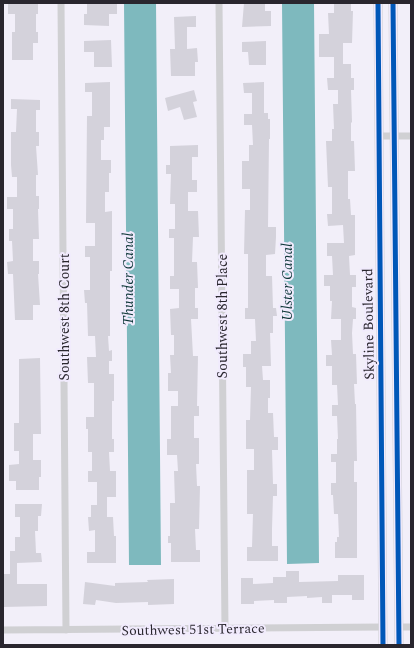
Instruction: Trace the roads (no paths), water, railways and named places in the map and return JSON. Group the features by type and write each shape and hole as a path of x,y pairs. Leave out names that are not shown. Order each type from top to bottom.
{"street":[{"name":"Southwest 8th Court","path":"61,3 66,630"},
{"name":"Southwest 8th Place","path":"219,3 225,628"},
{"name":"Skyline Boulevard","path":"378,3 383,645"},
{"name":"Skyline Boulevard","path":"393,3 399,645"},
{"path":"379,136 411,136"},
{"name":"Southwest 51st Terrace","path":"3,630 382,627"},
{"path":"382,627 411,627"}],"water":[{"name":"Thunder Canal","path":"124,3 156,3 161,565 129,565"},
{"name":"Ulster Canal","path":"282,3 314,3 319,563 287,564"}]}
